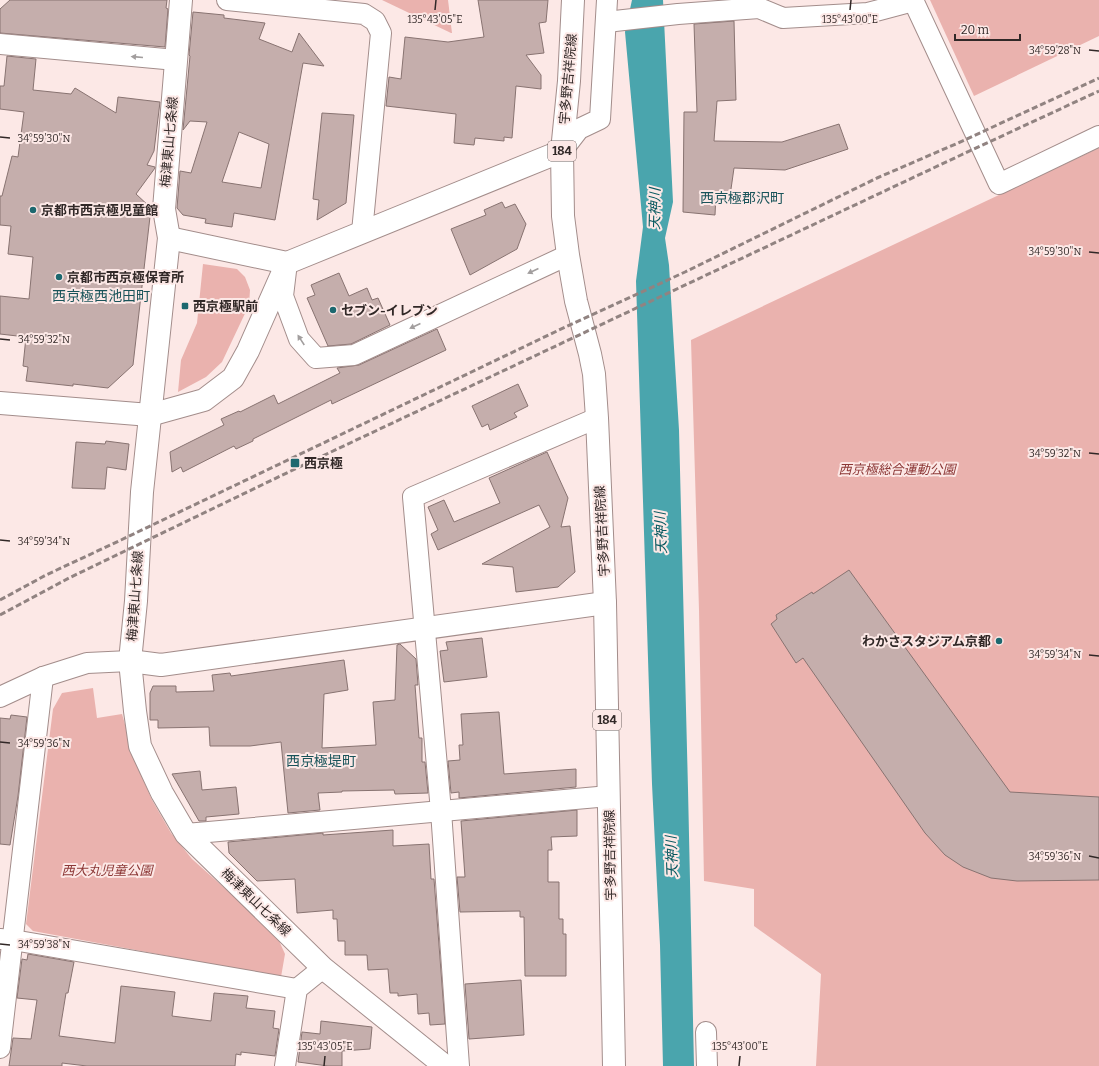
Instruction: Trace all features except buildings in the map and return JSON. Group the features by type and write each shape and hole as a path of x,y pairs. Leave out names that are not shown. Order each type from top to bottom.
{"main road":[{"name":"梅津東山七条線","path":"181,0 164,209 169,238 142,492 136,601 130,661 134,711 140,746 162,793 186,834 323,968 445,1066"},
{"name":"宇多野吉祥院線","path":"574,0 569,81 562,151 563,216 576,301 594,374 597,418 605,603 614,1066"},
{"path":"169,238 287,263 562,151"},
{"path":"0,403 150,415 204,400 233,378 248,351 287,263"},
{"path":"130,661 161,665 605,603"}],"street":[{"path":"227,0 364,14 376,21 380,32 362,232"},
{"path":"562,151 579,129 600,119 613,22 607,0"},
{"path":"613,22 759,8 783,18 868,13 913,0 999,184 1099,136"},
{"path":"0,44 176,60"},
{"path":"287,263 283,296 299,339 316,358 354,355 568,255"},
{"path":"459,1066 441,811 426,628 413,497 597,418"},
{"path":"0,697 43,677 87,662 130,661"},
{"path":"0,1048 6,940 43,677"},
{"path":"186,834 609,796"},
{"path":"6,940 297,989"},
{"path":"285,1066 297,989 323,968"},
{"path":"706,1032 707,1066"}],"green space":[{"path":"382,0 448,0 452,33 451,33"},
{"path":"930,0 1099,0 1099,36 974,96"},
{"name":"西京極総合運動公園","path":"1099,148 1099,1066 816,1066 821,974 754,926 754,889 704,881 699,610 691,340"},
{"path":"203,264 237,269 245,277 250,290 249,305 222,362 206,377 178,392 181,360 197,323"},
{"name":"西大丸児童公園","path":"93,688 97,718 122,714 137,765 152,800 171,833 192,859 276,934 285,954 281,977 33,931 26,924 53,709 62,693"}],"water":[{"name":"天神川","path":"632,0 663,0 673,202 665,238 669,265 679,430 694,1066 663,1066 660,945 652,784 636,281 643,227 625,32"}],"railway":[{"path":"0,600 46,575 559,330 685,272 877,178 958,143 1099,78"},
{"path":"0,615 69,578 297,468 1099,91"}],"place":[{"name":"京都市西京極児童館","path":"33,210"},
{"name":"京都市西京極保育所","path":"59,277"},
{"name":"西京極駅前","path":"185,306"},
{"name":"セブン-イレブン","path":"333,310"},
{"name":"西京極","path":"295,463"},
{"name":"わかさスタジアム京都","path":"999,641"}],"district":[{"name":"西京極郡沢町","path":"742,198"},
{"name":"西京極西池田町","path":"101,296"},
{"name":"西京極堤町","path":"321,761"}]}
